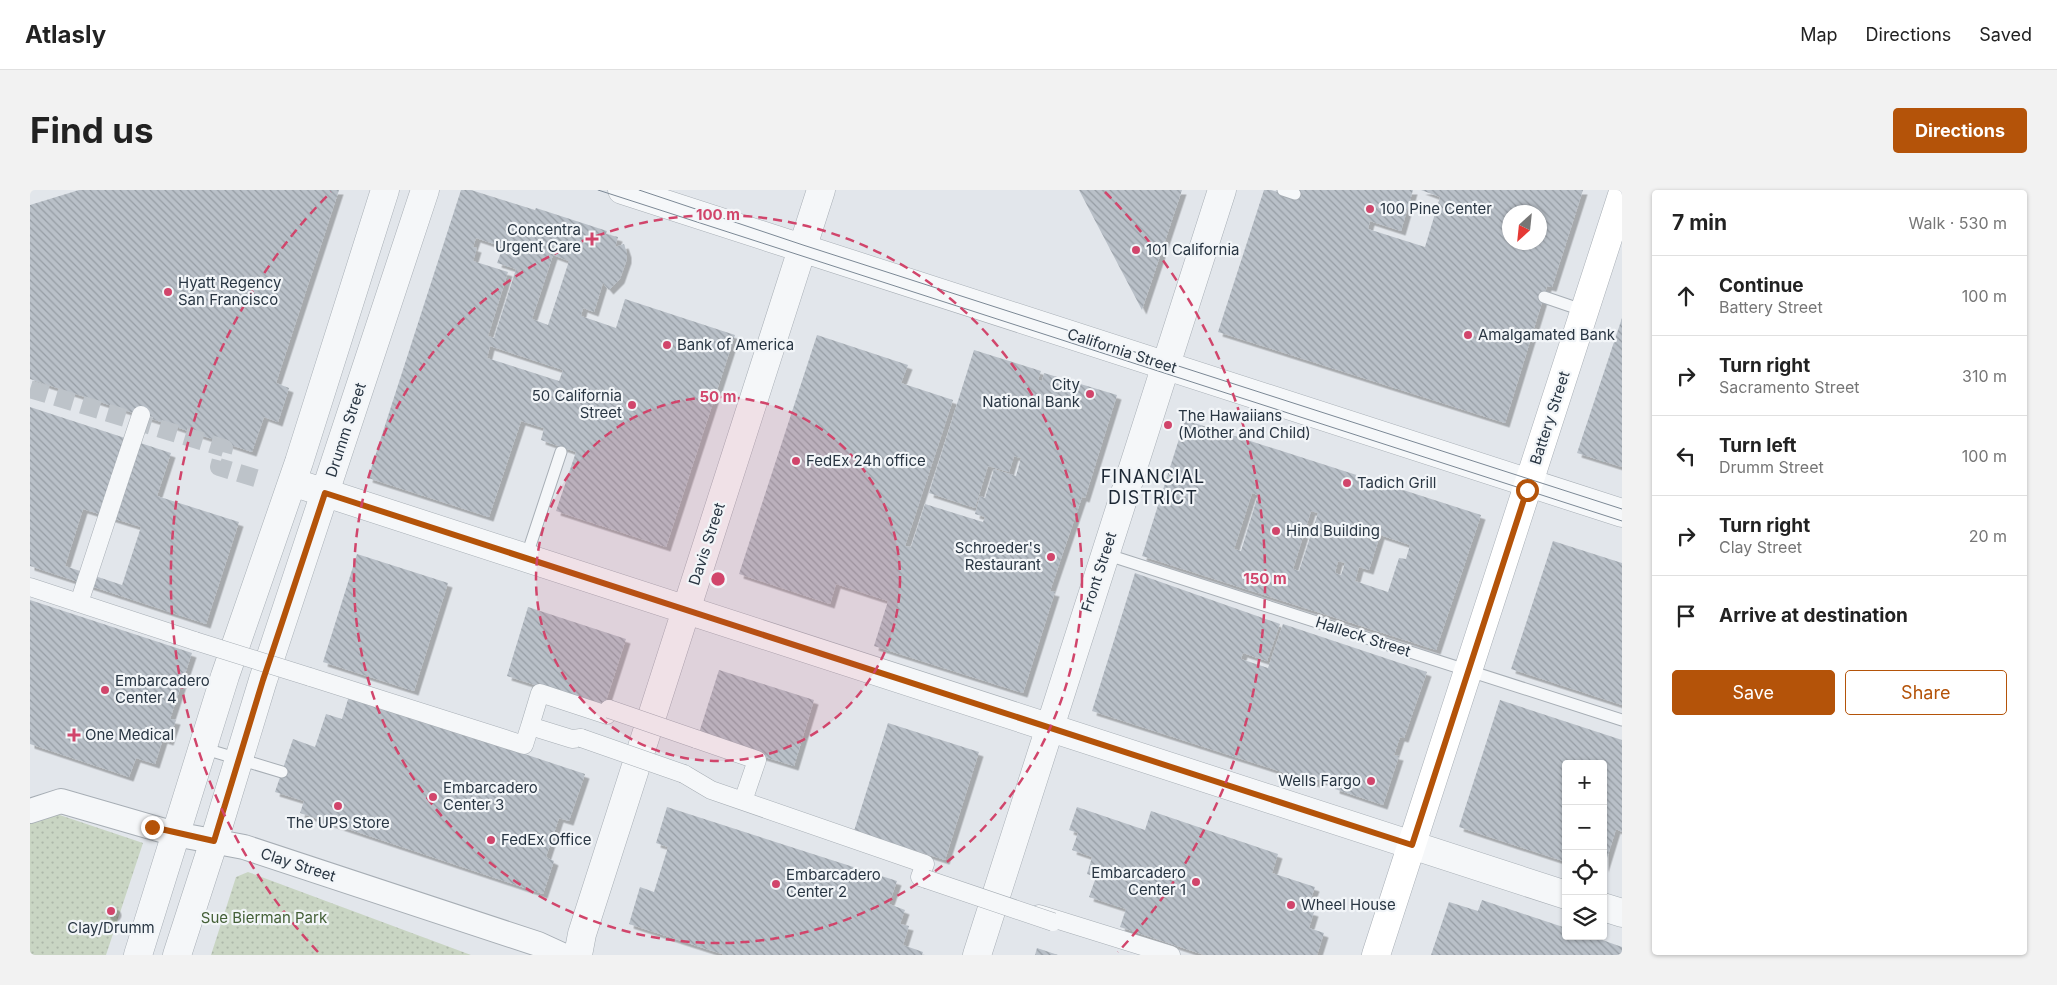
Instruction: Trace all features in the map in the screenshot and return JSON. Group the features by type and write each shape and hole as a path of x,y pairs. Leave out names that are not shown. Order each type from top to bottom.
{"main road":[{"name":"Battery Street","path":"1376,955 1584,311 1621,203"}],"street":[{"path":"138,955 225,676 292,482 385,190"},
{"name":"Drumm Street","path":"177,955 325,493 425,190"},
{"name":"California Street","path":"622,190 1622,513"},
{"name":"Davis Street","path":"578,955 582,934 821,190"},
{"name":"Front Street","path":"977,955 1222,190"},
{"path":"79,603 141,416"},
{"path":"292,482 1562,894"},
{"path":"30,587 524,745 540,694 607,715 609,709 757,760 743,802"},
{"path":"530,726 572,739 581,738 684,774 710,790 925,864 920,877 1053,922 1160,955"},
{"name":"Clay Street","path":"30,811 61,801 175,834 244,847 538,944 562,955"},
{"path":"1607,908 1622,913"},
{"path":"1032,911 1171,955"}],"lane":[{"path":"1544,297 1584,311"},
{"path":"526,558 561,452"},
{"name":"Halleck Street","path":"1105,554 1622,720"},
{"path":"202,748 282,772"}],"green space":[{"path":"30,805 143,843 106,955 30,955"},
{"name":"Sue Bierman Park","path":"248,872 471,955 211,955 236,877"}],"building":[{"name":"Hyatt Regency San Francisco","path":"79,190 339,190 276,383 289,388 278,422 264,417 252,452 30,379 30,205"},
{"path":"461,190 471,190 535,210 536,208 607,231 606,234 618,237 615,247 624,244 627,253 627,259 620,279 609,290 603,283 594,312 583,308 581,316 616,328 625,299 735,335 666,547 556,511 576,452 541,440 544,428 521,421 489,517 368,478","holes":["476,238 503,247 497,263 516,269 494,338 488,336 508,272 473,261 477,248 473,247","553,255 569,261 548,325 532,319","490,346 563,370 559,381 487,358"]},
{"name":"101 California","path":"1079,190 1182,190 1142,310"},
{"path":"1264,190 1271,190 1293,197 1296,190 1413,190 1401,231 1370,221 1368,229 1425,247 1440,197 1421,190 1583,190 1552,287 1547,286 1505,423 1218,332"},
{"path":"1622,318 1622,467 1577,453"},
{"path":"817,335 908,365 901,383 953,400 905,546 911,547 925,504 983,522 985,517 975,514 980,496 985,498 994,469 1016,476 1021,458 1014,456 1009,472 988,466 975,508 929,493 974,350 1041,371 1038,380 1042,381 1044,373 1117,395 1085,498 1082,497 1050,591 1055,592 1023,693 874,646 888,601 836,584 830,604 739,574"},
{"path":"30,407 171,453 157,496 239,522 206,624 30,566","holes":["83,509 141,527 122,585 65,566"]},
{"path":"1185,420 1481,515 1436,650 1142,556","holes":["1252,493 1258,495 1241,551 1234,549","1311,511 1318,513 1299,571 1293,569","1380,535 1410,545 1406,559 1399,558 1388,592 1355,581 1359,567 1369,570","1338,561 1345,563 1341,575 1335,573"]},
{"path":"1553,541 1622,563 1622,705 1511,669"},
{"path":"357,554 448,583 414,691 323,662"},
{"path":"1135,573 1280,624 1267,661 1243,653 1241,659 1268,668 1283,624 1427,672 1404,738 1400,737 1394,755 1399,756 1383,805 1335,789 1336,785 1317,779 1316,783 1092,711"},
{"name":"Embarcadero Center 4","path":"30,600 192,653 170,719 176,720 169,741 163,739 155,764 136,758 129,777 30,744"},
{"path":"528,607 626,639 604,707 507,676"},
{"path":"719,670 814,700 794,766 698,736"},
{"name":"Embarcadero Center 3","path":"349,696 585,774 569,821 559,818 546,857 554,861 543,894 300,813 304,801 275,792 293,739 315,747 326,714 342,719"},
{"path":"1500,700 1622,740 1622,832 1616,829 1607,858 1607,760 1562,760 1562,861 1459,827"},
{"path":"888,723 979,752 945,860 854,831"},
{"name":"Embarcadero Center 2","path":"667,807 897,881 889,904 905,910 900,924 909,926 903,945 923,952 922,955 725,955 629,924 640,887 654,892 668,847 656,843"},
{"name":"Embarcadero Center 1","path":"1077,807 1145,830 1151,811 1278,854 1272,873 1315,887 1307,910 1314,912 1309,928 1324,933 1317,955 1204,955 1120,927 1126,909 1089,897 1096,877 1087,874 1092,857 1072,850 1078,833 1069,830"},
{"path":"1482,900 1562,927 1562,940 1602,940 1622,947 1622,955 1431,955 1449,902 1478,911"},
{"name":"Clay/Drumm","path":"109,905 113,905 117,911 113,917 109,917 105,913 105,909"},
{"path":"1037,948 1058,955 1035,955"}],"tunnel":[{"path":"30,389 224,448 219,467 262,480"}],"tram line":[{"path":"598,190 1622,521"},
{"path":"639,190 803,245 1622,509"}],"place":[{"name":"100 Pine Center","path":"1370,209"},
{"name":"Concentra Urgent Care","path":"592,239"},
{"name":"101 California","path":"1136,250"},
{"name":"Hyatt Regency San Francisco","path":"168,292"},
{"name":"Amalgamated Bank","path":"1468,335"},
{"name":"Bank of America","path":"667,345"},
{"name":"City National Bank","path":"1090,394"},
{"name":"50 California Street","path":"632,405"},
{"name":"The Hawaiians (Mother and Child)","path":"1168,425"},
{"name":"FedEx 24h office","path":"796,461"},
{"name":"Tadich Grill","path":"1347,483"},
{"name":"Hind Building","path":"1276,531"},
{"name":"Schroeder's Restaurant","path":"1051,557"},
{"name":"Embarcadero Center 4","path":"105,690"},
{"name":"One Medical","path":"74,735"},
{"name":"Wells Fargo","path":"1371,781"},
{"name":"Embarcadero Center 3","path":"433,797"},
{"name":"The UPS Store","path":"338,806"},
{"name":"FedEx Office","path":"491,840"},
{"name":"Embarcadero Center 1","path":"1196,882"},
{"name":"Embarcadero Center 2","path":"776,884"},
{"name":"Wheel House","path":"1291,905"},
{"name":"Clay/Drumm","path":"111,911"}],"district":[{"name":"FINANCIAL DISTRICT","path":"1153,487"}],"route":[{"path":"152,827 175,834 214,841 263,680 325,493 1412,845 1527,490"}]}
